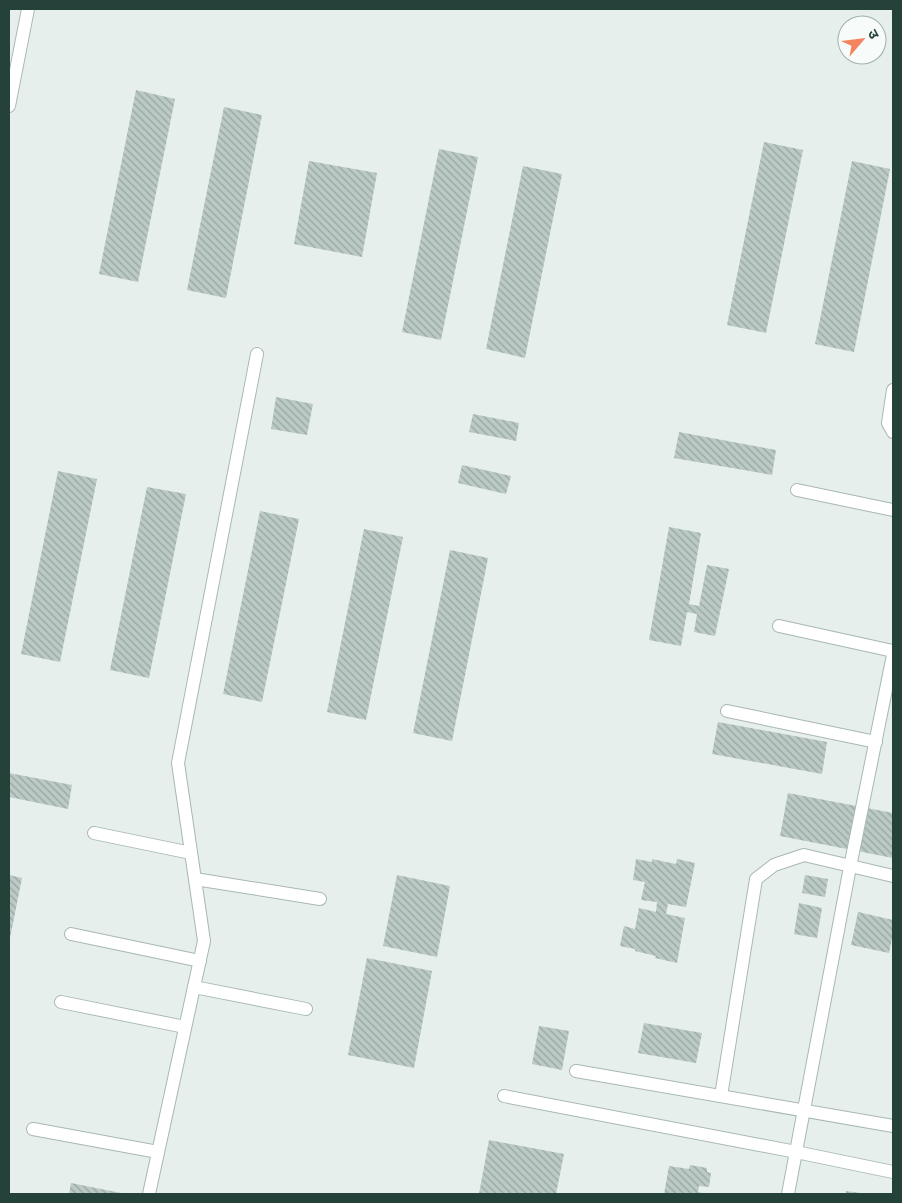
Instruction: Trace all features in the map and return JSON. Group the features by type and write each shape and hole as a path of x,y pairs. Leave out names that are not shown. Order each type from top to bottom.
{"lane":[{"path":"9,106 28,9"},
{"path":"149,1194 204,941 178,763 257,354"},
{"path":"893,390 888,424 893,432"},
{"path":"798,490 893,510"},
{"path":"779,626 893,651"},
{"path":"788,1194 850,867 893,655"},
{"path":"727,712 876,742"},
{"path":"94,834 191,853"},
{"path":"721,1096 756,879 774,865 804,855 893,876"},
{"path":"195,879 320,900"},
{"path":"71,934 200,960"},
{"path":"194,987 306,1009"},
{"path":"61,1002 185,1027"},
{"path":"576,1071 804,1109 893,1126"},
{"path":"504,1096 893,1172"},
{"path":"34,1129 158,1152"}],"building":[{"path":"136,90 175,99 138,282 99,274"},
{"path":"224,107 262,115 226,298 187,290"},
{"path":"764,142 803,150 766,333 727,325"},
{"path":"439,149 478,157 441,340 402,332"},
{"path":"309,161 377,173 362,257 294,244"},
{"path":"852,161 890,169 854,352 815,344"},
{"path":"523,166 562,174 525,358 486,349"},
{"path":"276,397 313,404 307,435 271,429"},
{"path":"473,414 519,423 516,441 469,432"},
{"path":"679,432 776,450 772,475 674,458"},
{"path":"462,465 511,476 506,494 458,483"},
{"path":"58,471 97,479 60,662 21,654"},
{"path":"147,487 186,494 149,678 110,670"},
{"path":"260,511 299,519 262,702 223,694"},
{"path":"669,527 701,533 689,604 699,606 707,565 729,569 715,636 694,632 697,614 687,612 681,646 649,640"},
{"path":"364,529 403,537 366,720 327,712"},
{"path":"450,550 488,558 452,741 413,733"},
{"path":"718,722 827,742 822,774 712,754"},
{"path":"9,773 72,785 68,809 9,797"},
{"path":"788,793 893,813 893,858 780,836"},
{"path":"636,859 652,862 652,859 676,864 677,859 695,863 686,907 668,904 666,914 685,918 677,963 620,946 624,926 635,929 639,908 656,912 657,902 641,900 645,882 633,880"},
{"path":"9,875 22,878 10,938 9,938"},
{"path":"397,875 450,886 437,957 383,946"},
{"path":"805,875 828,879 825,897 802,893"},
{"path":"799,903 822,908 817,938 794,934"},
{"path":"858,912 893,920 893,934 889,953 851,945"},
{"path":"367,958 432,971 414,1068 348,1055"},
{"path":"644,1023 702,1033 696,1063 638,1053"},
{"path":"539,1026 569,1031 562,1070 532,1064"},
{"path":"489,1140 564,1154 556,1194 479,1194"},
{"path":"690,1165 707,1168 707,1172 711,1173 709,1187 699,1186 698,1192 706,1194 664,1194 669,1166 689,1169"},
{"path":"71,1183 121,1193 121,1194 69,1194"},
{"path":"846,1191 861,1193 861,1194 846,1194"}]}
